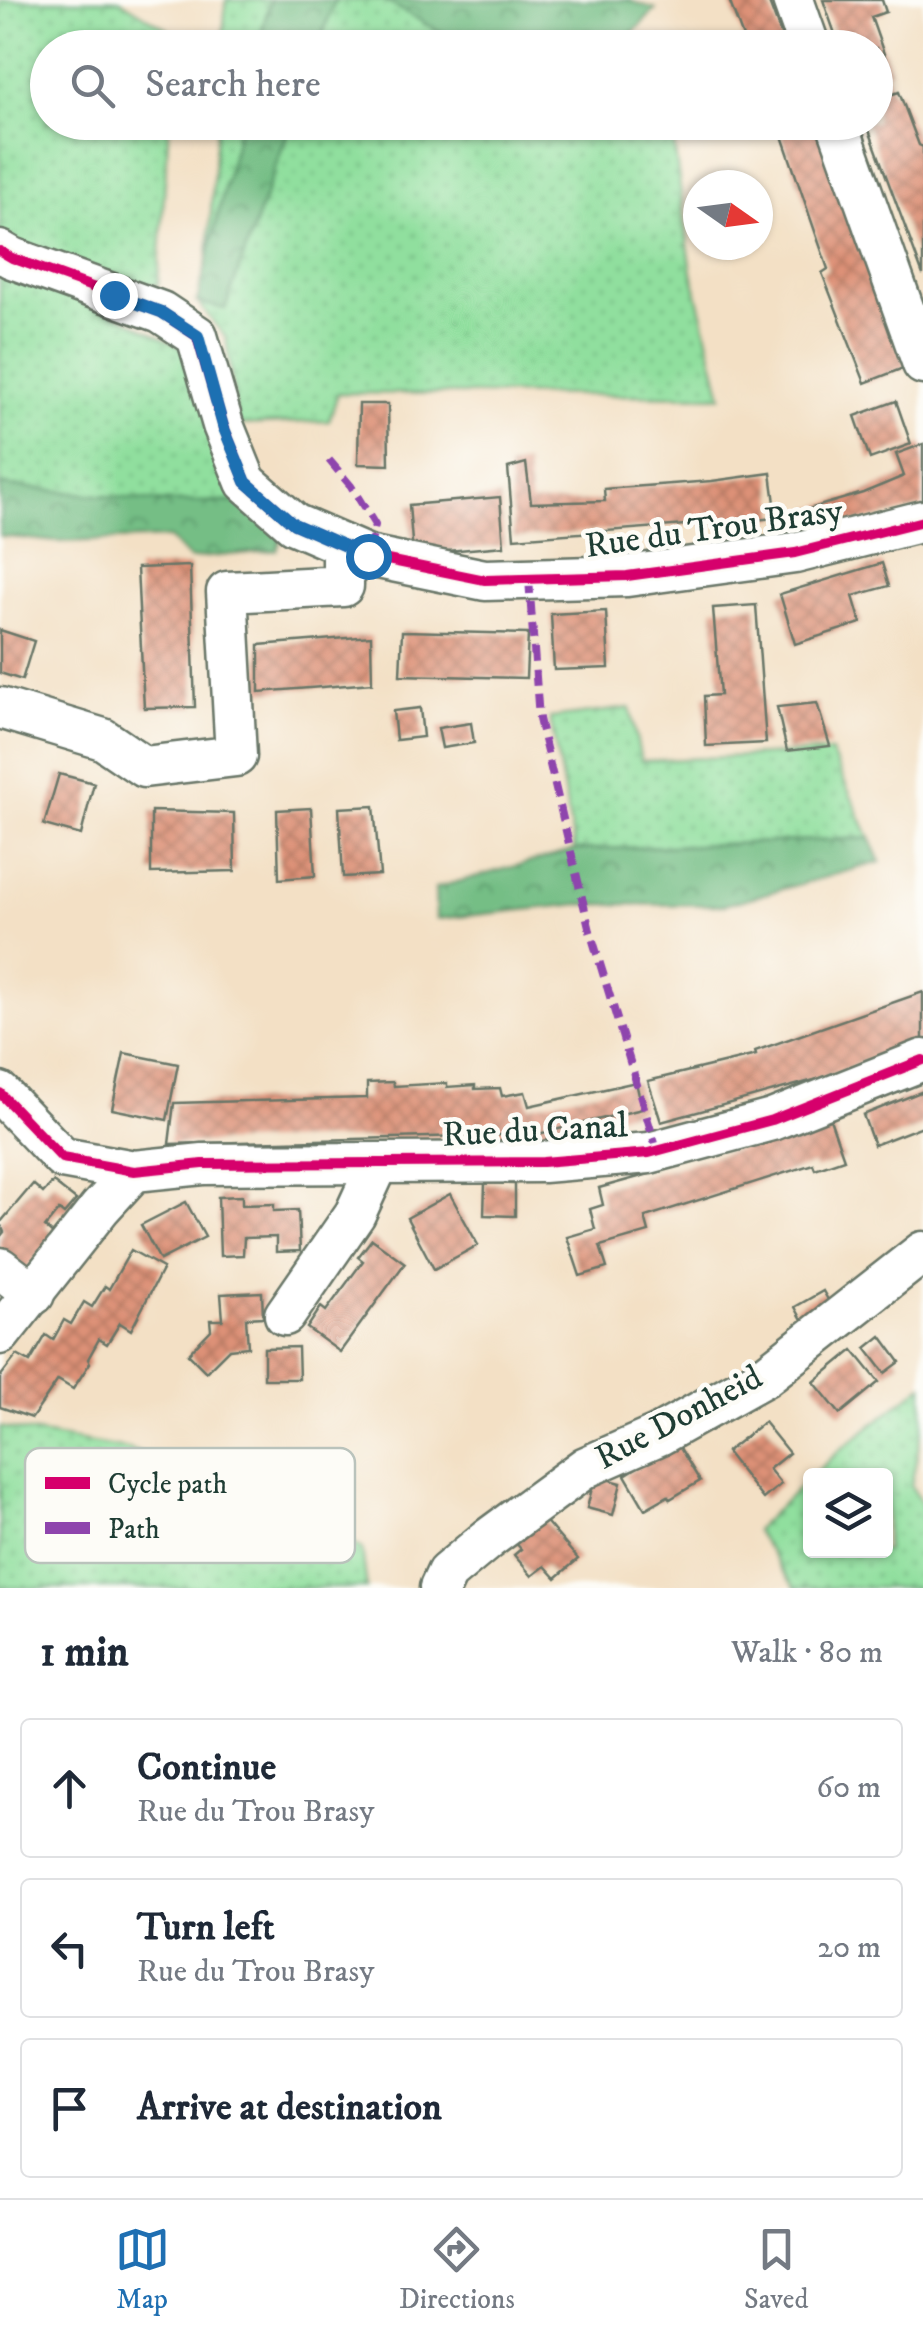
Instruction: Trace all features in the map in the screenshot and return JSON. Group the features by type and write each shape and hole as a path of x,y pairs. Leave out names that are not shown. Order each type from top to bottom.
{"street":[{"path":"793,0 804,30"},
{"path":"843,140 923,364"},
{"name":"Rue du Trou Brasy","path":"0,251 184,324 198,336 223,426 246,482 294,524 355,550 485,580 627,576 795,553 923,521"},
{"path":"0,708 103,739 144,767 236,756 227,592 343,586 355,550"},
{"name":"Rue du Canal","path":"0,1093 62,1158 134,1172 203,1164 542,1162 649,1152 772,1120 923,1060"},
{"path":"285,1315 354,1214 378,1164"},
{"path":"0,1334 100,1208 134,1172"},
{"name":"Rue Donheid","path":"440,1588 447,1573 488,1539 586,1467 659,1435 765,1376 923,1252"},
{"path":"0,1268 34,1294"}],"green space":[{"path":"0,0 120,0 169,30 30,30 30,140 168,140 158,285 101,280 0,236"},
{"path":"226,0 270,0 262,30 224,30"},
{"path":"270,0 335,0 324,30 262,30"},
{"path":"335,0 384,0 437,30 324,30"},
{"path":"384,0 627,0 656,9 636,30 437,30"},
{"path":"216,140 236,140 208,256"},
{"path":"236,140 285,140 225,309 197,302"},
{"path":"285,140 673,140 683,208 683,260 690,260 722,396 338,393 329,421 238,425 226,338 197,302 225,308"},
{"path":"0,264 118,315 185,350 243,502 162,502 0,485"},
{"path":"0,485 162,502 243,502 283,532 277,550 189,559 169,538 58,542 0,536"},
{"path":"630,708 641,761 831,752 870,838 575,850 550,718"},
{"path":"870,838 881,862 724,905 581,904 436,919 435,888 575,850"},
{"path":"923,1385 923,1424 911,1486 923,1505 923,1588 795,1588 755,1530 803,1484 803,1558 893,1558 893,1468 821,1468"},
{"path":"0,1427 122,1448 25,1448 25,1563 355,1563 355,1545 362,1549 367,1588 0,1588"}],"building":[{"path":"729,0 768,0 779,30 740,30"},
{"path":"823,0 882,0 886,12 871,17 876,30 834,30"},
{"path":"899,92 923,147 923,275 873,140 893,140 893,94"},
{"path":"783,140 823,140 906,367 865,383 822,273 828,269"},
{"path":"896,401 911,444 870,459 855,416"},
{"path":"359,404 388,404 389,465 358,464"},
{"path":"923,444 923,507 805,535 798,512 904,476 896,454"},
{"path":"526,463 531,503 605,501 604,489 771,473 777,518 514,538 508,468"},
{"path":"500,497 504,546 413,554 409,505"},
{"path":"882,563 889,586 853,596 861,623 795,644 780,594"},
{"path":"190,566 195,707 144,708 137,568"},
{"path":"756,605 766,743 706,746 704,696 720,695 713,608"},
{"path":"606,611 609,668 554,670 551,614"},
{"path":"0,630 34,641 22,680 0,673"},
{"path":"402,631 528,634 526,678 400,675"},
{"path":"371,636 372,683 259,692 259,645"},
{"path":"817,703 830,746 787,751 777,707"},
{"path":"420,708 423,737 396,740 393,711"},
{"path":"471,723 474,743 442,748 438,728"},
{"path":"59,774 94,783 81,835 44,825"},
{"path":"374,806 380,875 343,877 339,808"},
{"path":"311,808 315,876 279,879 277,810"},
{"path":"151,811 234,813 235,871 151,873"},
{"path":"923,992 923,1039 825,1077 661,1122 648,1081 756,1055 755,1051"},
{"path":"124,1053 178,1064 167,1120 112,1109"},
{"path":"393,1082 394,1086 447,1083 447,1087 500,1088 502,1096 525,1092 529,1106 636,1082 642,1109 538,1134 169,1144 174,1103 367,1098 367,1083"},
{"path":"923,1091 923,1126 874,1145 863,1115"},
{"path":"830,1119 844,1159 815,1169 813,1164 645,1217 649,1232 600,1246 607,1268 580,1276 567,1237 595,1229 590,1209 603,1205 599,1188 779,1138"},
{"path":"53,1182 76,1200 64,1214 59,1210 45,1227 55,1236 25,1270 0,1248 4,1232 0,1223 33,1184 43,1193"},
{"path":"485,1183 515,1184 515,1216 484,1215"},
{"path":"450,1194 478,1245 434,1269 407,1218"},
{"path":"242,1196 242,1205 274,1204 274,1211 298,1210 300,1251 276,1252 276,1237 244,1238 243,1255 220,1256 218,1197"},
{"path":"186,1202 205,1237 160,1260 141,1225"},
{"path":"372,1239 405,1263 340,1352 307,1328 321,1307 326,1311 363,1261 358,1257"},
{"path":"131,1250 163,1268 131,1330 120,1323 107,1344 99,1339 88,1359 90,1363 73,1389 58,1380 32,1418 0,1407 0,1377 17,1355 30,1362 46,1335 53,1340 64,1320 71,1324 84,1302 92,1307 105,1286 109,1289"},
{"path":"823,1291 832,1307 804,1323 795,1307"},
{"path":"262,1292 263,1317 246,1318 248,1347 229,1349 206,1372 188,1354 211,1330 210,1320 223,1320 221,1294"},
{"path":"881,1336 900,1362 885,1373 866,1348"},
{"path":"298,1347 299,1379 264,1379 264,1348"},
{"path":"853,1350 879,1382 840,1414 814,1382"},
{"path":"764,1422 789,1453 769,1469 781,1484 763,1499 726,1452"},
{"path":"677,1443 700,1481 645,1509 625,1475"},
{"path":"595,1476 621,1483 613,1515 587,1508"},
{"path":"537,1511 578,1559 556,1578 545,1566 532,1576 514,1555 521,1549 509,1535"}],"marked path":[{"path":"329,460 375,525 368,556"},
{"path":"529,579 539,719 590,931 657,1150"}],"cycle path":[{"path":"0,251 161,312 197,336 223,425 246,482 294,524 368,556 485,580 627,576 795,553 923,521"},
{"path":"0,1093 62,1158 134,1171 203,1164 543,1162 649,1153 772,1120 923,1060"}],"route":[{"path":"114,295 161,312 198,336 223,426 246,482 294,524 368,556"}]}
